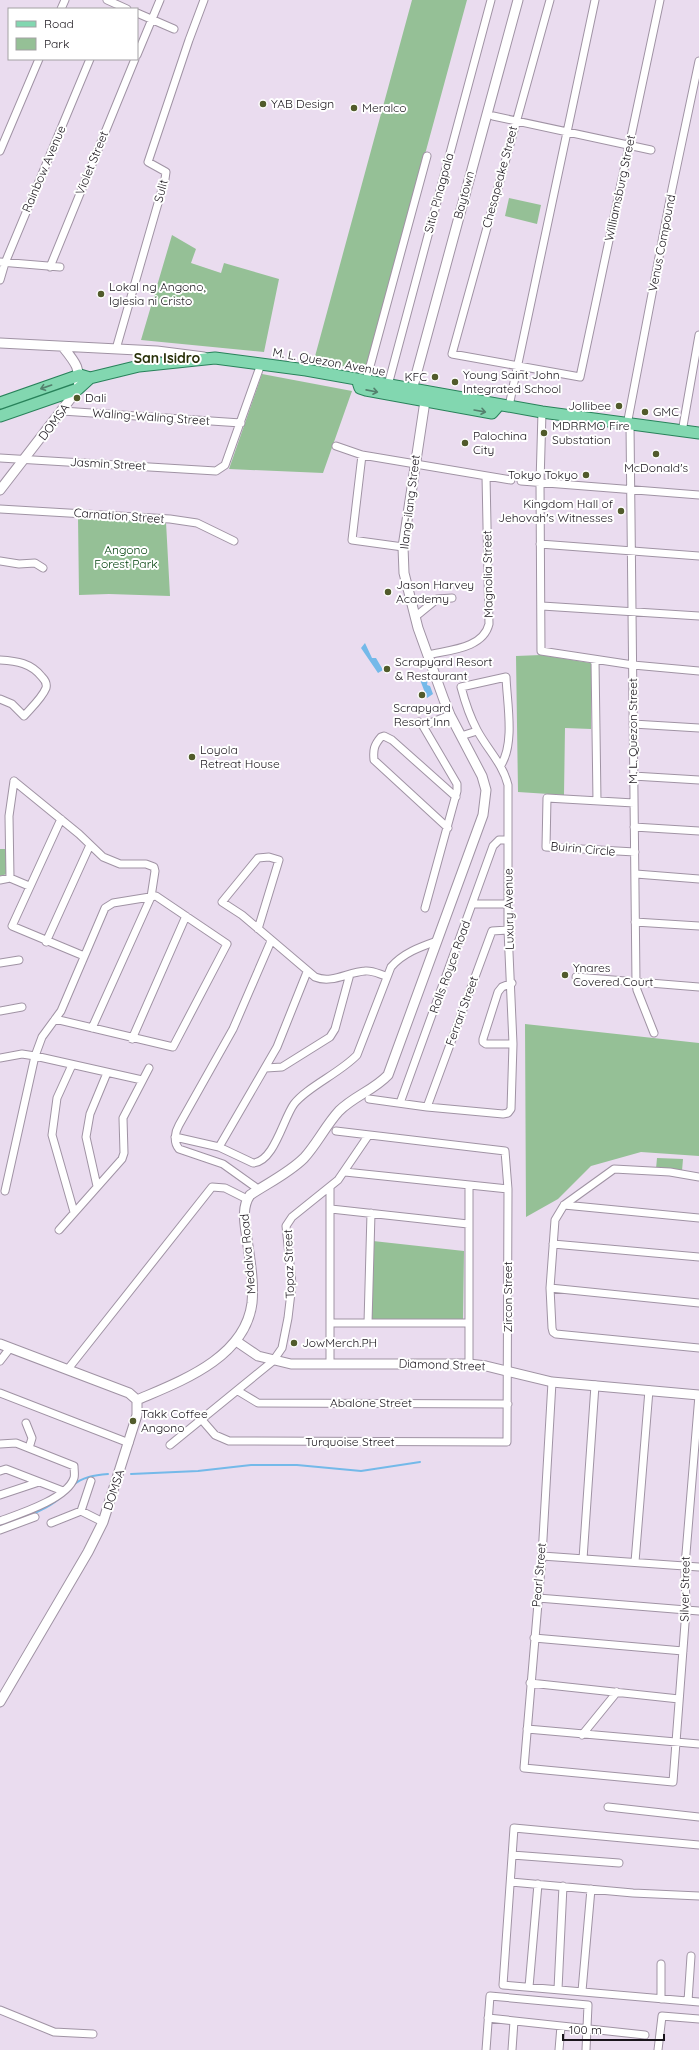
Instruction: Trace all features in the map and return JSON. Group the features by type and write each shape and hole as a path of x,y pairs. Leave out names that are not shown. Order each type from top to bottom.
{"main road":[{"name":"M. L. Quezon Avenue","path":"215,358 362,380 542,412 628,425 699,433"},
{"path":"0,403 85,376 139,366 215,358"},
{"path":"1,413 78,389 85,376"},
{"path":"362,380 360,388 425,401 492,413 504,406"}],"street":[{"path":"138,53 160,0"},
{"name":"Sulit","path":"116,350 165,179 166,172 163,168 148,162 204,0"},
{"name":"Sitio Pinagpala","path":"388,385 491,0"},
{"name":"Baytown","path":"412,390 518,0"},
{"name":"Chesapeake Street","path":"518,365 452,354 550,0"},
{"path":"504,406 518,365 595,0"},
{"name":"Williamsburg Street","path":"518,365 580,377 660,0"},
{"path":"112,3 124,8"},
{"path":"138,13 174,29"},
{"path":"0,151 39,60"},
{"name":"Rainbow Avenue","path":"0,280 2,263 90,60"},
{"name":"Violet Street","path":"50,267 135,60"},
{"name":"Venus Compound","path":"628,425 672,189 699,61"},
{"path":"493,116 651,150"},
{"path":"362,380 428,156"},
{"path":"2,263 60,268"},
{"path":"682,432 699,335"},
{"name":"M. L. Quezon Avenue","path":"0,343 64,348 180,353 215,358"},
{"path":"64,348 85,376"},
{"path":"241,422 261,364"},
{"name":"DOMSA","path":"0,490 78,389"},
{"name":"Ilang-ilang Street","path":"425,401 414,464 403,547 404,573 415,617 450,715 482,776 486,790 485,804 437,941"},
{"name":"Waling-Waling Street","path":"62,411 241,422"},
{"path":"542,412 540,483 542,606 541,651 633,665 699,671"},
{"name":"Jasmin Street","path":"0,458 216,471 225,466 241,422"},
{"name":"M. L. Quezon Street","path":"628,425 633,665 636,982 637,990 654,1033"},
{"path":"336,446 362,455 511,480"},
{"path":"362,455 352,540 403,547"},
{"name":"Magnolia Street","path":"428,655 476,642 488,631 486,476"},
{"path":"521,482 699,495"},
{"name":"Carnation Street","path":"0,509 170,519 197,523 234,541"},
{"path":"540,544 699,556"},
{"path":"0,561 19,564 35,563 43,568"},
{"path":"415,617 437,599 452,598"},
{"path":"542,606 699,616"},
{"path":"0,660 23,663 29,666 43,678 46,683 43,693 24,716 12,704 0,699"},
{"path":"595,660 597,801"},
{"name":"Luxury Avenue","path":"427,1107 508,1113 511,1109 513,1044 512,982 508,930 508,785 501,765 478,731 465,701 461,687 506,677 509,742 506,757 501,765"},
{"path":"425,908 456,797 457,784 421,724 450,715"},
{"path":"633,724 699,728"},
{"path":"461,736 478,731"},
{"path":"448,828 374,760 373,750 375,744 381,737 384,736 392,740 456,797"},
{"path":"633,776 699,780"},
{"path":"10,878 9,816 14,781 61,819 103,857 120,864 146,864 154,867 155,871 151,897 92,1028"},
{"name":"Buirin Circle","path":"634,803 547,798 546,847 635,852"},
{"path":"61,819 12,926 46,942 84,956"},
{"path":"634,827 699,831"},
{"name":"Rolls Royce Road","path":"400,1104 493,846 498,840 508,840"},
{"path":"46,942 90,845"},
{"path":"258,929 279,860 269,857 258,858 222,902 258,929 308,972 320,979 325,980 366,970 386,976"},
{"path":"636,874 699,879"},
{"path":"0,880 10,878 29,886"},
{"path":"5,1192 34,1056 42,1037 54,1019 61,1011 105,908 113,903 156,896 227,944 173,1047 132,1039 54,1019"},
{"path":"473,904 508,904"},
{"path":"132,1039 186,916"},
{"path":"636,922 699,926"},
{"name":"Ferrari Street","path":"427,1107 490,934 494,930 508,930"},
{"path":"258,1189 223,1164 179,1148 176,1146 175,1137 179,1125 233,1029 271,941"},
{"path":"175,1137 219,1147 253,1163 258,1163 265,1159 294,1104 303,1096 347,1066 357,1055 386,976 391,967 398,960 414,950 437,941"},
{"name":"Medalva Road","path":"137,1400 189,1377 222,1354 236,1341 244,1327 252,1304 253,1288 244,1212 247,1199 258,1189 302,1159 316,1143 338,1112 352,1100 380,1084 388,1075 437,941"},
{"path":"0,963 19,960"},
{"path":"219,1147 277,1047 308,972"},
{"path":"266,1068 282,1067 330,1037 335,1028 350,974"},
{"path":"576,977 699,987"},
{"path":"512,982 502,987 498,992 483,1042 486,1044 513,1044"},
{"path":"0,1011 22,1007"},
{"path":"0,1058 22,1054 142,1080"},
{"path":"72,1065 57,1098 52,1135 74,1212"},
{"path":"59,1230 122,1159 124,1153 123,1118 149,1068"},
{"path":"97,1186 86,1137 90,1114 107,1072"},
{"path":"369,1099 427,1107"},
{"path":"336,1131 368,1136"},
{"name":"Zircon Street","path":"368,1136 506,1151 508,1189 507,1442"},
{"name":"Topaz Street","path":"170,1445 273,1361 282,1348 288,1318 292,1284 286,1226 292,1217 330,1187 345,1172 368,1136"},
{"path":"699,1177 670,1172 614,1169 564,1205 555,1220 550,1288 552,1332 556,1334 699,1348"},
{"path":"345,1172 508,1189"},
{"path":"469,1185 469,1364"},
{"path":"68,1369 212,1187 225,1188 247,1199"},
{"path":"330,1187 330,1364"},
{"path":"564,1205 699,1218"},
{"path":"331,1209 468,1224"},
{"path":"368,1323 371,1213"},
{"path":"553,1244 699,1257"},
{"path":"550,1288 699,1303"},
{"path":"331,1323 469,1324"},
{"name":"Diamond Street","path":"236,1341 258,1356 273,1361 291,1364 469,1364 486,1366 552,1382 699,1395"},
{"path":"0,1344 129,1393 137,1400"},
{"path":"0,1360 10,1348"},
{"name":"Pearl Street","path":"552,1382 542,1556 530,1683 524,1768 673,1782"},
{"path":"583,1559 595,1385"},
{"path":"635,1562 649,1390"},
{"name":"Abalone Street","path":"238,1391 258,1403 508,1404"},
{"path":"0,1393 129,1442"},
{"name":"Silver Street","path":"673,1782 686,1610 685,1566 699,1395"},
{"name":"DOMSA","path":"0,1702 88,1552 103,1522 137,1415 137,1400"},
{"name":"Turquoise Street","path":"202,1420 215,1435 229,1441 507,1442"},
{"path":"26,1423 32,1438 28,1448"},
{"path":"0,1444 16,1443 74,1466 74,1478 63,1491 52,1500 0,1521"},
{"path":"0,1472 6,1470 63,1491"},
{"path":"81,1511 90,1481"},
{"path":"0,1496 39,1482"},
{"path":"50,1523 81,1511 103,1522"},
{"path":"0,1530 36,1517"},
{"path":"542,1556 699,1567"},
{"path":"538,1598 699,1612"},
{"path":"534,1638 683,1651"},
{"path":"530,1683 679,1699"},
{"path":"582,1735 617,1692"},
{"path":"527,1729 699,1744"},
{"path":"608,1807 699,1817"},
{"path":"699,1845 514,1828 503,1985 699,2002"},
{"path":"512,1855 619,1863"},
{"path":"511,1882 699,1896"},
{"path":"529,1987 538,1884"},
{"path":"558,1989 563,1886"},
{"path":"582,1991 591,1889"},
{"path":"688,2001 691,1956"},
{"path":"661,1964 661,1999"},
{"path":"486,2050 490,1996 588,2005 586,2050"},
{"path":"0,2010 54,2032 93,2034"},
{"path":"658,2050 662,2016 699,2019"},
{"path":"488,2018 645,2035"},
{"path":"512,2050 514,2021"},
{"path":"559,2050 561,2026"}],"green space":[{"path":"412,0 467,0 366,371 314,360"},
{"path":"509,198 541,205 537,224 505,216"},
{"path":"172,235 196,249 191,263 221,273 224,263 279,279 264,352 141,340"},
{"path":"262,374 352,391 323,473 229,469"},
{"name":"Angono Forest Park","path":"78,517 166,522 170,596 109,594 79,595"},
{"path":"541,655 591,663 591,729 565,728 564,795 518,792 516,656"},
{"path":"0,849 7,849 7,874 0,876"},
{"path":"525,1024 699,1043 699,1156 641,1152 591,1166 558,1199 526,1217"},
{"path":"657,1158 683,1159 682,1171 656,1169"},
{"path":"373,1241 464,1251 463,1321 371,1321"}],"water":[{"path":"365,643 372,658 376,658 383,670 378,673 361,648"},
{"path":"423,675 428,678 427,685 430,686 433,694 427,698 419,677"}],"waterway":[{"path":"131,1474 198,1471 251,1465 297,1465 361,1471 420,1462"},
{"path":"72,1486 80,1480 108,1474"},
{"path":"0,1526 39,1511 60,1498"}],"place":[{"name":"YAB Design","path":"263,104"},
{"name":"Meralco","path":"354,108"},
{"name":"Lokal ng Angono, Iglesia ni Cristo","path":"101,294"},
{"name":"KFC","path":"435,377"},
{"name":"Young Saint John Integrated School","path":"455,382"},
{"name":"Dali","path":"77,398"},
{"name":"Jollibee","path":"619,406"},
{"name":"GMC","path":"645,412"},
{"name":"MDRRMO Fire Substation","path":"544,433"},
{"name":"Palochina City","path":"465,443"},
{"name":"McDonald's","path":"656,454"},
{"name":"Tokyo Tokyo","path":"586,475"},
{"name":"Kingdom Hall of Jehovah's Witnesses","path":"621,511"},
{"name":"Jason Harvey Academy","path":"388,592"},
{"name":"Scrapyard Resort & Restaurant","path":"387,669"},
{"name":"Scrapyard Resort Inn","path":"422,695"},
{"name":"Loyola Retreat House","path":"192,757"},
{"name":"Ynares Covered Court","path":"565,975"},
{"name":"JowMerch.PH","path":"294,1343"},
{"name":"Takk Coffee Angono","path":"133,1421"}],"district":[{"name":"San Isidro","path":"167,358"}]}
